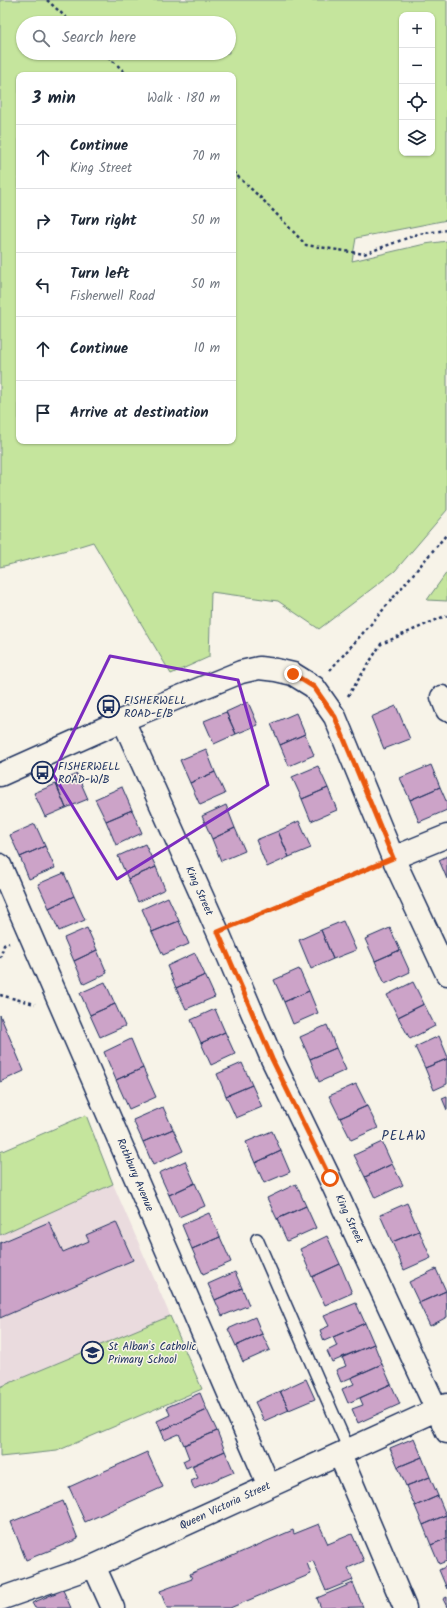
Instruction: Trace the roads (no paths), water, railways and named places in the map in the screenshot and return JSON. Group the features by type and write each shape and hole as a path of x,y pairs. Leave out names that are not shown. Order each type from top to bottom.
{"street":[{"path":"0,775 123,720 241,672 259,668 293,674 314,687 335,717 393,858 447,974"},
{"name":"King Street","path":"123,720 218,932 272,1059 442,1407 447,1432"},
{"path":"393,858 447,836"},
{"name":"Rothbury Avenue","path":"0,865 269,1486"},
{"name":"Queen Victoria Street","path":"2,1602 94,1566 442,1407"},
{"path":"345,1452 405,1608"},
{"path":"94,1566 113,1608"}],"lane":[{"path":"257,1239 345,1452"}],"place":[{"name":"FISHERWELL ROAD-E/B","path":"109,707"},
{"name":"FISHERWELL ROAD-W/B","path":"43,773"},
{"name":"St Alban's Catholic Primary School","path":"93,1353"}],"district":[{"name":"PELAW","path":"404,1136"}]}
